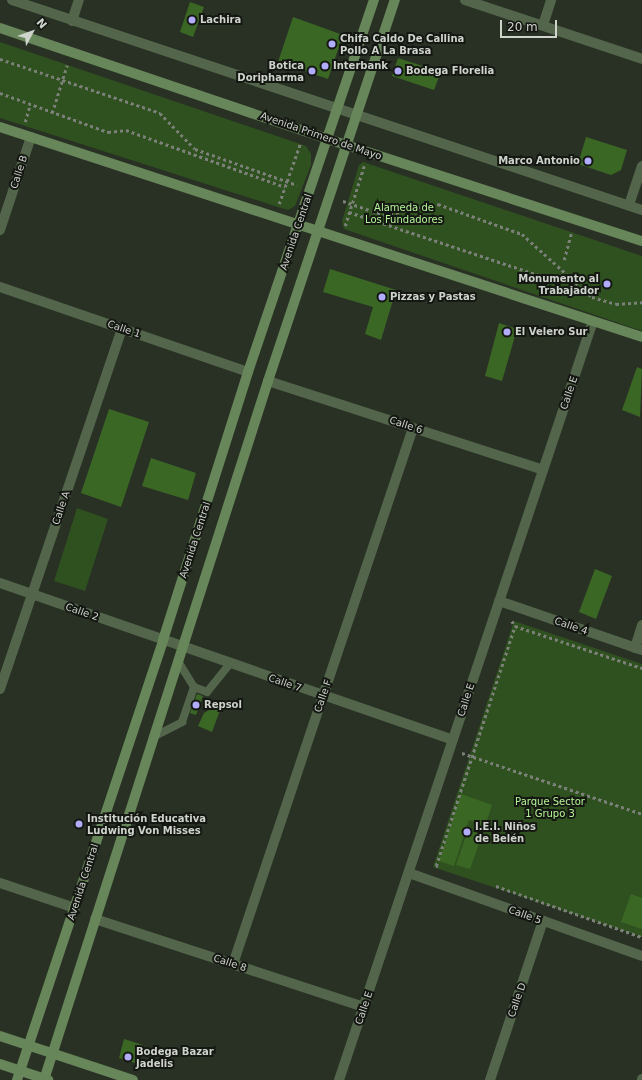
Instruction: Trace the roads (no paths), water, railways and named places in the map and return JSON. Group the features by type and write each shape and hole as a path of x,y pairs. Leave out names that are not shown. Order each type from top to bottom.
{"street":[{"path":"12,0 642,210"},
{"path":"72,21 79,0"},
{"name":"Avenida Central","path":"18,1076 163,640 248,372 336,108 374,0"},
{"name":"Avenida Central","path":"45,1080 153,737 268,381 395,0"},
{"path":"466,0 642,59"},
{"path":"543,25 551,0"},
{"name":"Avenida Primero de Mayo","path":"0,28 346,145 642,241"},
{"path":"0,127 642,337"},
{"name":"Calle B","path":"0,230 30,137"},
{"path":"629,206 642,166"},
{"name":"Calle 1","path":"0,287 248,372"},
{"name":"Calle E","path":"339,1080 593,321"},
{"name":"Calle A","path":"0,689 122,328"},
{"name":"Calle 6","path":"268,381 543,470"},
{"name":"Calle F","path":"233,964 412,428"},
{"name":"Calle 2","path":"0,584 163,640"},
{"name":"Calle 4","path":"500,601 638,649"},
{"path":"638,649 642,625"},
{"name":"Calle 7","path":"163,640 182,648 323,695 452,744"},
{"name":"Calle 5","path":"409,873 642,956"},
{"path":"0,883 75,908"},
{"name":"Calle 8","path":"95,919 364,1007"},
{"name":"Calle D","path":"490,1080 544,921"},
{"path":"0,1036 133,1080"},
{"path":"0,1064 18,1076 45,1080"}],"lane":[{"path":"178,661 194,687 207,692 230,664"},
{"path":"153,737 182,722 194,687"}],"place":[{"name":"Lachira","path":"192,20"},
{"name":"Chifa Caldo De Callina Pollo A La Brasa","path":"332,44"},
{"name":"Interbank","path":"325,66"},
{"name":"Botica Doripharma","path":"312,71"},
{"name":"Bodega Florelia","path":"398,71"},
{"name":"Marco Antonio","path":"588,161"},
{"name":"Monumento al Trabajador","path":"607,284"},
{"name":"Pizzas y Pastas","path":"382,297"},
{"name":"El Velero Sur","path":"507,332"},
{"name":"Repsol","path":"196,705"},
{"name":"Institución Educativa Ludwing Von Misses","path":"79,824"},
{"name":"I.E.I. Niños de Belén","path":"467,832"},
{"name":"Bodega Bazar Jadelis","path":"128,1057"}],"park label":[{"name":"Alameda de Los Fundadores","path":"404,212"},
{"name":"Parque Sector 1 Grupo 3","path":"550,806"}]}
